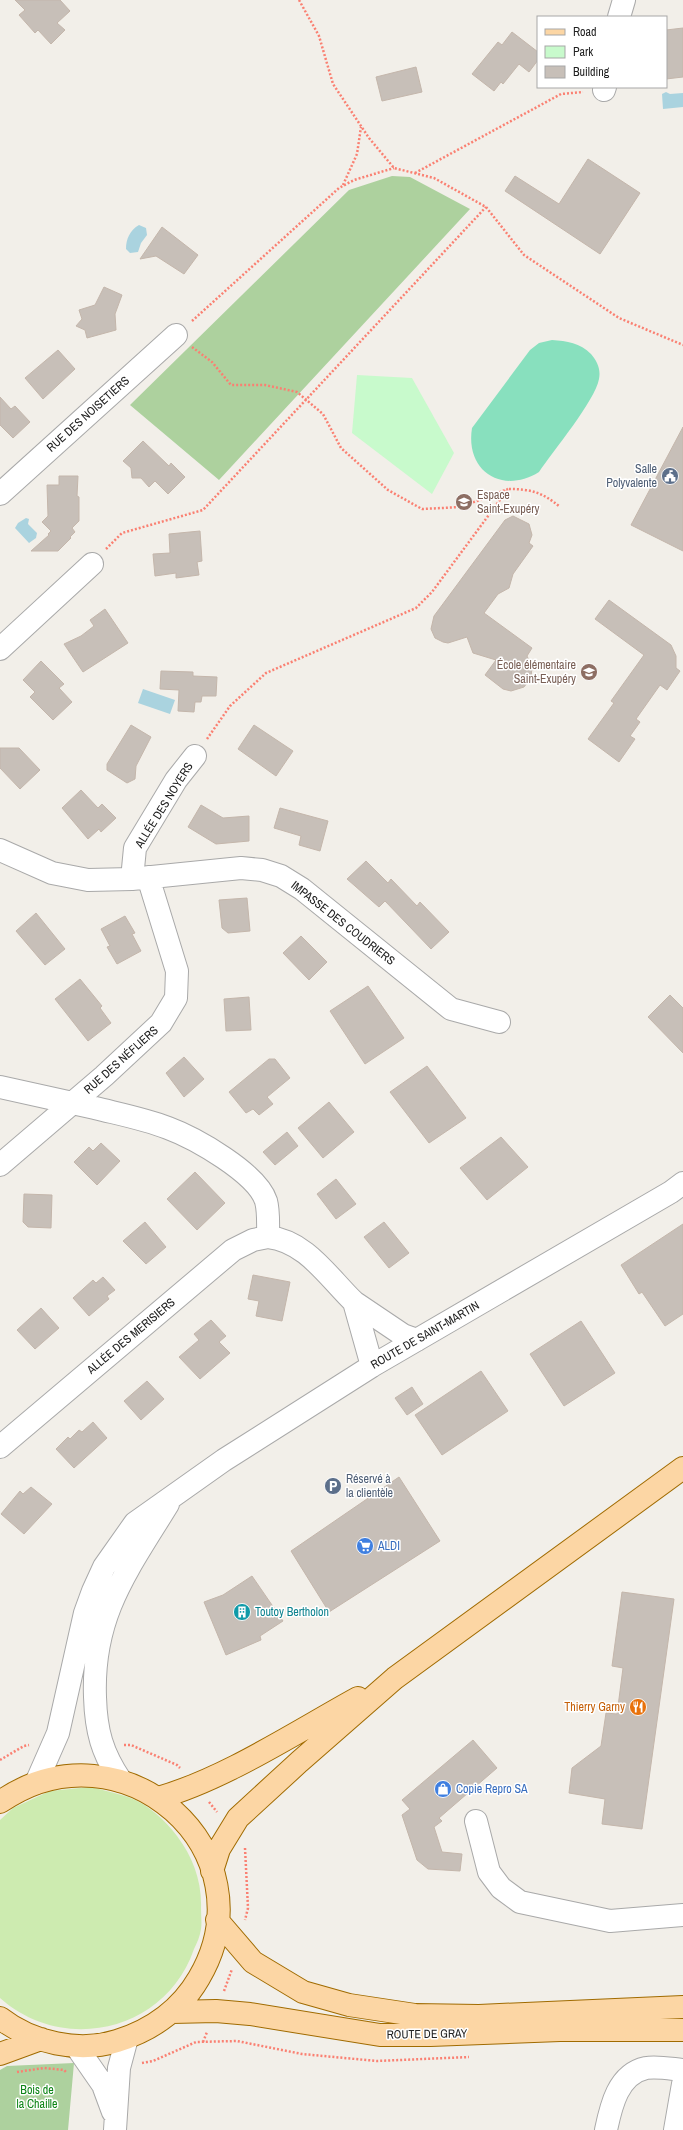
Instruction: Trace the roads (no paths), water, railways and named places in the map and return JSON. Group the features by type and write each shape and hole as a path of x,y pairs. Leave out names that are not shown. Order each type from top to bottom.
{"main road":[{"path":"212,1871 219,1849 238,1818 299,1762 396,1678 683,1468"},
{"path":"158,1798 176,1793 224,1771 396,1678"},
{"path":"0,1802 22,1788 60,1776 84,1775 121,1780 140,1788 170,1807 191,1830 212,1871 217,1895 217,1920 212,1948 204,1970 188,1994 172,2012 143,2031 110,2043 76,2046 41,2040 22,2032 0,2018"},
{"name":"ROUTE DE GRAY","path":"217,1920 253,1962 303,1992 349,2005 415,2015 478,2016 683,2007"},
{"name":"ROUTE DE GRAY","path":"172,2012 216,2011 250,2014 380,2035 430,2035 560,2030 683,2030"},
{"path":"0,2054 41,2040"}],"street":[{"path":"619,16 624,0"},
{"name":"RUE DES NOISETIERS","path":"0,494 176,335"},
{"path":"0,649 92,564"},
{"name":"ALLÉE DES NOYERS","path":"140,878 135,848 176,780 195,756"},
{"name":"IMPASSE DES COUDRIERS","path":"0,850 52,873 88,880 140,878 241,868 262,870 281,876 302,889 452,1010 499,1022"},
{"name":"RUE DES NÉFLIERS","path":"0,1165 161,1023 176,998 177,971 140,878"},
{"path":"0,1087 120,1114 169,1128 214,1152 249,1176 266,1200 269,1217 268,1237 280,1238 305,1251 354,1302 403,1335 417,1340"},
{"name":"ROUTE DE SAINT-MARTIN","path":"36,1783 58,1733 85,1613 104,1567 135,1523 224,1460 372,1366 671,1192 683,1183"},
{"name":"ALLÉE DES MERISIERS","path":"0,1447 233,1250 253,1240 268,1237"},
{"path":"354,1302 372,1366"},
{"path":"121,1780 103,1750 99,1737 95,1715 96,1655 104,1622 115,1593 141,1546 173,1496"},
{"path":"476,1821 489,1872 501,1888 520,1902 610,1921 683,1915"},
{"path":"116,2125 119,2068 127,2038"},
{"path":"76,2046 103,2085 116,2125"},
{"path":"606,2130 616,2094 628,2076 646,2068 683,2070"},
{"path":"675,2130 683,2084"}],"water":[{"path":"666,92 670,94 683,93 683,107 663,109 662,94"},
{"path":"139,225 146,228 147,235 141,243 138,252 130,253 126,249 128,238 133,229"},
{"path":"26,518 29,519 28,524 37,533 36,538 29,543 15,528 18,523"},
{"path":"143,689 175,700 170,714 138,703"}],"place":[{"name":"Salle Polyvalente","path":"670,476"},
{"name":"Espace Saint-Exupéry","path":"464,502"},
{"name":"École élémentaire Saint-Exupéry","path":"589,672"},
{"name":"Réservé à la clientèle","path":"333,1486"},
{"name":"ALDI","path":"365,1546"},
{"name":"Toutoy Bertholon","path":"242,1612"},
{"name":"Thierry Garny","path":"638,1707"},
{"name":"Copie Repro SA","path":"443,1789"}],"park label":[{"name":"Bois de la Chaille","path":"37,2097"}]}
